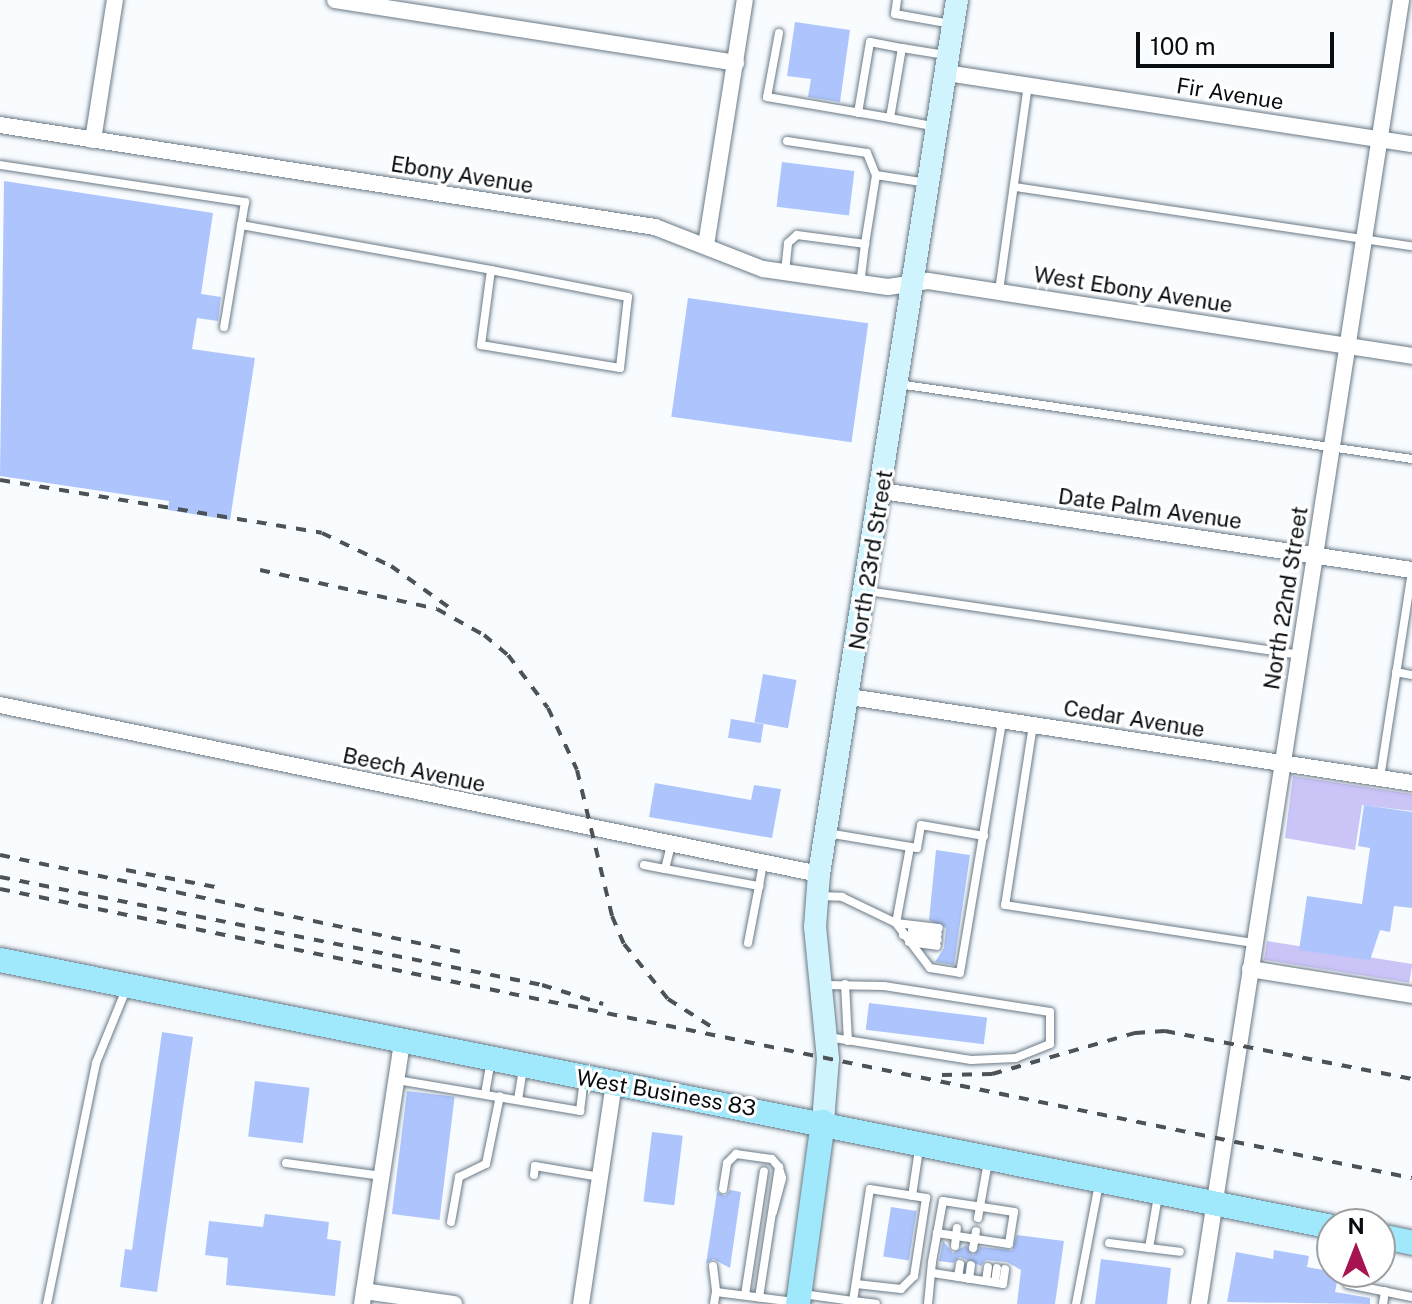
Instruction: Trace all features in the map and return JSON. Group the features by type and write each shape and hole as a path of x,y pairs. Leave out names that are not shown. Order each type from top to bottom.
{"main road":[{"name":"North 23rd Street","path":"823,1122 837,1039 822,985 815,927 818,885 867,591 911,285 957,0"},
{"name":"West Business 83","path":"0,960 402,1043 823,1122 1316,1224"},
{"path":"798,1300 823,1122"}],"street":[{"path":"93,140 115,0"},
{"path":"335,0 736,63"},
{"path":"706,245 745,0"},
{"name":"North 22nd Street","path":"1199,1304 1401,0"},
{"name":"Fir Avenue","path":"948,64 1028,85 1412,144"},
{"name":"Ebony Avenue","path":"0,125 655,227 763,269 860,283 911,285"},
{"name":"West Ebony Avenue","path":"911,285 928,281 1349,346"},
{"path":"1349,346 1412,356"},
{"name":"Date Palm Avenue","path":"882,491 1412,571"},
{"name":"Cedar Avenue","path":"850,697 1412,783"},
{"name":"Beech Avenue","path":"0,705 763,863 818,885"},
{"path":"1250,969 1412,995"},
{"path":"402,1043 363,1298 454,1304"},
{"path":"581,1304 614,1084"}],"lane":[{"path":"897,0 895,14 953,24"},
{"path":"779,33 767,97 937,127"},
{"path":"858,113 870,42 902,48 948,64"},
{"path":"890,118 902,48"},
{"path":"999,291 1028,85"},
{"path":"787,141 867,153 876,175 860,283"},
{"path":"0,165 245,202 224,327"},
{"path":"876,175 928,183"},
{"path":"1015,187 1412,246"},
{"path":"241,225 491,270 628,297 620,368 481,345 491,270"},
{"path":"785,272 788,243 797,235 865,244"},
{"path":"897,384 1412,459"},
{"path":"1380,778 1412,571"},
{"path":"867,591 1298,655"},
{"path":"1396,672 1412,675"},
{"path":"910,847 904,935 930,968 960,973 960,947 984,836 1002,721"},
{"path":"1033,725 1005,905 1254,943"},
{"path":"826,833 917,848 921,825 984,836"},
{"path":"665,869 671,845"},
{"path":"748,943 763,863"},
{"path":"644,865 759,886"},
{"path":"818,885 904,935 937,943"},
{"path":"904,935 937,943"},
{"path":"920,956 937,943"},
{"path":"822,985 845,984 1050,1012 1050,1044 1016,1058 971,1060 837,1039 845,984"},
{"path":"47,1304 96,1063 128,986"},
{"path":"485,1094 491,1060"},
{"path":"518,1100 524,1067"},
{"path":"396,1080 580,1111 584,1078"},
{"path":"451,1222 459,1177 486,1164 500,1096"},
{"path":"912,1196 920,1142"},
{"path":"723,1189 727,1163 736,1154 772,1159 779,1167 759,1297"},
{"path":"978,1218 989,1156"},
{"path":"286,1163 382,1176"},
{"path":"534,1175 535,1166 600,1177"},
{"path":"745,1295 764,1171"},
{"path":"1076,1304 1099,1179"},
{"path":"853,1301 870,1189 926,1198 914,1276 901,1289 856,1284"},
{"path":"1149,1248 1159,1191"},
{"path":"928,1304 936,1274 943,1201 1014,1212 999,1244 941,1234"},
{"path":"959,1215 961,1204"},
{"path":"998,1221 1000,1210"},
{"path":"941,1234 944,1245"},
{"path":"1109,1243 1180,1252"},
{"path":"936,1274 942,1262"},
{"path":"954,1276 956,1263"},
{"path":"969,1279 971,1265"},
{"path":"713,1266 714,1304"},
{"path":"936,1274 1003,1284 997,1268 990,1282"},
{"path":"1369,1288 1412,1297"},
{"path":"1383,1304 1385,1291"},
{"path":"716,1292 876,1304"}],"shaded area":[{"path":"1293,776 1412,794 1412,811 1362,805 1355,850 1285,838"},
{"path":"1267,941 1412,964 1409,983 1264,960"}],"building":[{"path":"795,22 850,30 840,102 808,97 811,79 787,76"},
{"path":"782,162 854,171 849,216 777,207"},
{"path":"4,181 213,213 201,294 221,297 218,321 197,318 192,349 255,358 230,520 168,510 169,501 0,476"},
{"path":"688,298 868,323 852,442 671,417"},
{"path":"763,674 796,680 788,728 754,722"},
{"path":"731,719 764,724 761,743 728,738"},
{"path":"655,783 751,800 754,785 781,789 772,838 649,817"},
{"path":"1364,805 1412,812 1412,908 1394,906 1390,932 1380,930 1370,960 1299,950 1307,896 1362,904 1370,848 1358,846"},
{"path":"936,850 970,855 954,965 935,962 944,948 946,928 929,920"},
{"path":"869,1003 987,1018 984,1044 866,1030"},
{"path":"162,1032 193,1037 157,1292 120,1287 125,1249 132,1250"},
{"path":"255,1081 310,1088 303,1143 248,1137"},
{"path":"407,1091 455,1097 440,1220 392,1214"},
{"path":"652,1132 683,1136 674,1205 643,1201"},
{"path":"730,1190 741,1192 730,1268 713,1259 706,1264 717,1192 725,1196"},
{"path":"891,1207 917,1211 909,1260 883,1256"},
{"path":"265,1214 329,1222 327,1239 341,1241 335,1296 226,1285 228,1258 205,1255 209,1221 263,1227"},
{"path":"1017,1235 1064,1241 1055,1304 1017,1304 1021,1270 1007,1262 986,1260 981,1266 960,1257 953,1263 939,1261 943,1241 953,1253 966,1245 973,1255 980,1247 1012,1250"},
{"path":"1274,1250 1309,1256 1307,1267 1316,1269 1316,1288 1336,1288 1335,1292 1370,1298 1370,1304 1227,1302 1236,1252 1273,1259"},
{"path":"1101,1259 1171,1268 1167,1304 1095,1304"}],"railway":[{"path":"0,480 322,533 391,566 453,610"},
{"path":"260,570 437,609 484,635 508,655 548,708 577,770 612,916 624,944 668,999 718,1031"},
{"path":"0,855 460,952"},
{"path":"126,870 215,887"},
{"path":"0,877 542,985 603,1004"},
{"path":"0,889 1412,1178"},
{"path":"942,1075 992,1074 1135,1033 1165,1031 1412,1079"}]}
